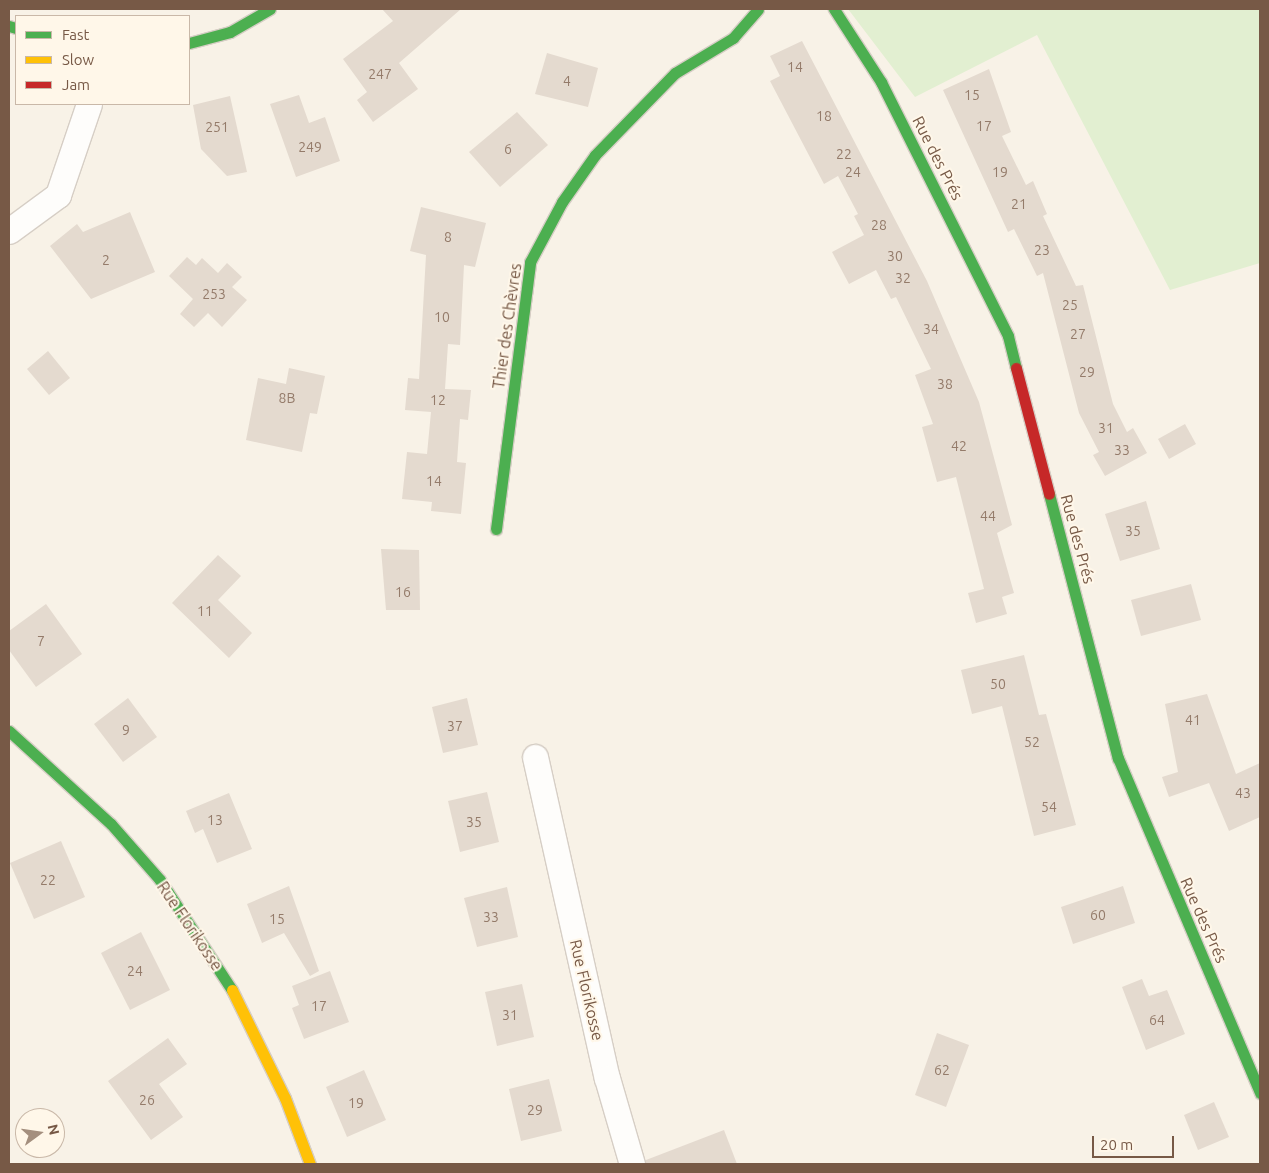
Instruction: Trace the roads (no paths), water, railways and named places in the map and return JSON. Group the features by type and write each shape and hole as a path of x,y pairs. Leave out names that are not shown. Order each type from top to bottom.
{"street":[{"path":"190,43 230,32 270,9"},
{"name":"Thier des Chèvres","path":"496,528 530,262 562,202 594,155 675,73 733,38 758,9"},
{"name":"Rue des Prés","path":"834,9 881,82 1008,336 1118,758 1260,1093"},
{"path":"9,231 58,195 89,105"},
{"name":"Rue Florikosse","path":"9,731 111,824 160,880 228,981 285,1098 310,1164"},
{"name":"Rue Florikosse","path":"535,757 607,1078 632,1164"}]}
